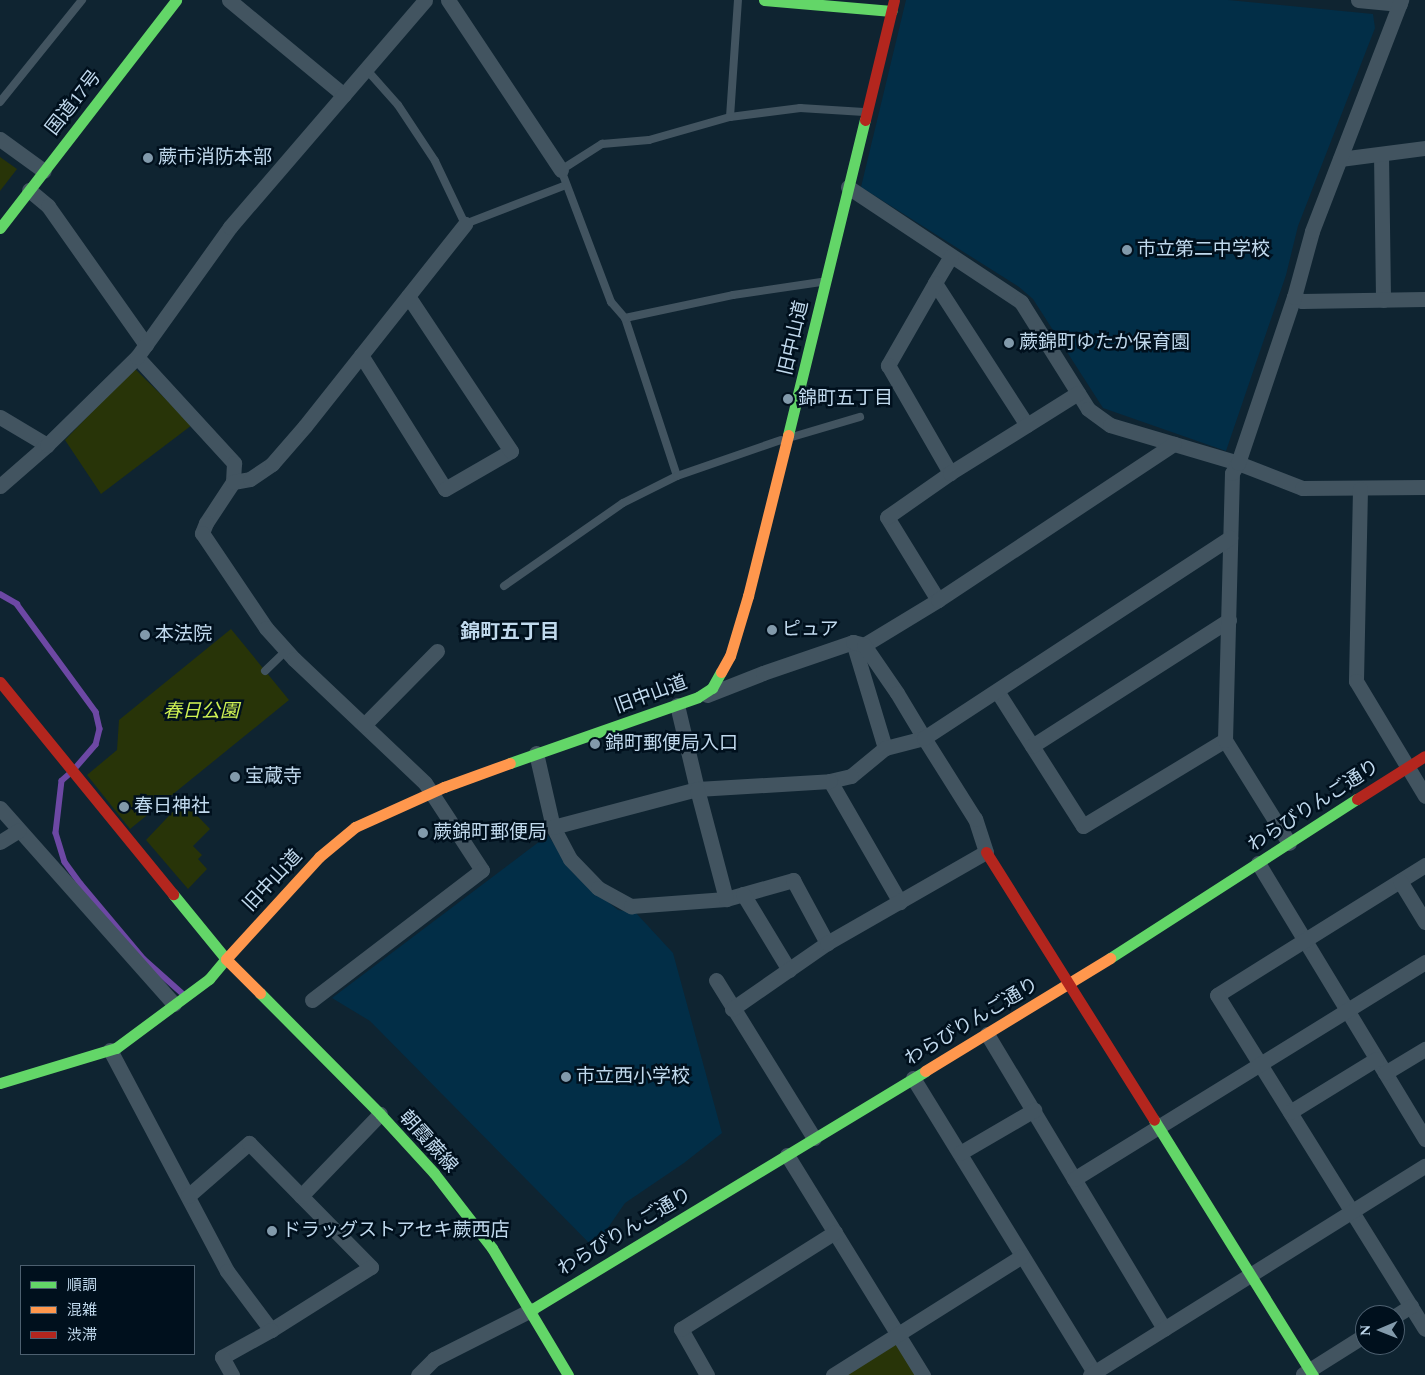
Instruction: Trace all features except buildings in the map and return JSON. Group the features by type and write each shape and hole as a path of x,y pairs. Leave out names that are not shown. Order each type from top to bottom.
{"main road":[{"name":"国道17号","path":"0,228 176,0"},
{"path":"764,0 893,6"},
{"name":"旧中山道","path":"0,1083 110,1050 141,1030 208,979 320,856 355,827 431,792 536,753 698,698 712,688 730,656 748,596 893,6"},
{"name":"朝霞蕨線","path":"0,682 226,959 380,1114 434,1173 492,1248 531,1310 568,1375"},
{"name":"わらびりんご通り","path":"531,1310 1067,985 1425,756"},
{"path":"986,852 1067,985 1251,1276 1308,1373"}],"street":[{"path":"229,0 344,95"},
{"path":"0,486 47,445 142,351 230,227 425,0"},
{"path":"448,0 560,170"},
{"path":"1289,843 1225,740 1232,473 1238,463 1294,297 1312,231 1400,2 1358,0"},
{"path":"0,139 44,170"},
{"path":"1340,159 1425,148"},
{"path":"1381,154 1383,300"},
{"path":"848,187 1021,302 1088,409 1110,425 1238,463 1302,488 1425,487"},
{"path":"29,190 48,206 142,351 234,463 234,482 206,523 202,533 266,628 286,651 425,783 482,870 312,1000"},
{"path":"234,482 250,479 272,464 465,224"},
{"path":"950,473 888,365 952,256"},
{"path":"935,283 1027,425"},
{"path":"361,355 445,489 511,451 408,296"},
{"path":"1294,297 1302,301 1425,299"},
{"path":"938,600 887,518 950,473 1078,393"},
{"path":"0,417 47,445"},
{"path":"698,698 763,672 859,644 938,600 1174,444"},
{"path":"1360,488 1356,681 1425,796"},
{"path":"552,828 697,789 830,781 851,776 885,748 924,738 1230,538"},
{"path":"1032,746 1229,620"},
{"path":"732,1009 827,943 986,852 975,819 897,693 859,644"},
{"path":"859,644 885,748"},
{"path":"364,725 437,651"},
{"path":"997,691 1082,826 1225,740"},
{"path":"677,705 726,899"},
{"path":"536,753 552,828 570,859 598,888 631,906 726,899 793,880 827,943"},
{"path":"830,781 900,902"},
{"path":"0,808 174,1004"},
{"path":"0,842 19,830"},
{"path":"1258,863 1425,1139"},
{"path":"1425,865 1217,995 1425,1329"},
{"path":"1400,881 1425,922"},
{"path":"743,894 789,970"},
{"path":"1074,1179 1425,962"},
{"path":"716,980 732,1009 814,1138"},
{"path":"987,1034 1164,1329"},
{"path":"1385,1073 1425,1049"},
{"path":"110,1050 228,1271 271,1330"},
{"path":"1290,1112 1376,1059"},
{"path":"913,1078 1092,1374 1425,1166"},
{"path":"960,1153 1034,1110"},
{"path":"302,1196 380,1114"},
{"path":"188,1196 250,1143 371,1267 271,1330 222,1357 232,1375"},
{"path":"787,1155 924,1375"},
{"path":"708,1375 681,1329 835,1232"},
{"path":"833,1375 900,1335 1022,1256"},
{"path":"1405,1310 1411,1306"},
{"path":"418,1375 434,1360 531,1310"},
{"path":"1308,1373 1355,1341"}],"lane":[{"path":"0,102 82,0"},
{"path":"730,117 738,0"},
{"path":"366,69 398,105 435,161 465,224 566,185"},
{"path":"677,476 624,318 611,302 560,170 602,144 649,140 730,117 800,108 866,112"},
{"path":"624,318 733,295 825,281"},
{"path":"504,586 623,503 677,476 806,431 860,417"},
{"path":"265,671 286,651"}],"shaded area":[{"name":"市立第二中学校","path":"906,0 1228,0 1373,14 1375,28 1298,226 1286,275 1226,451 1103,408 1033,299 1019,287 861,187"},
{"name":"市立西小学校","path":"548,835 573,873 618,910 636,913 673,953 722,1133 684,1163 625,1203 594,1248 370,1021 332,998"}],"green space":[{"path":"0,157 17,169 0,191"},
{"path":"134,368 192,425 101,494 65,440"},
{"name":"春日公園","path":"231,629 289,700 130,829 87,775 117,750 119,720"},
{"path":"183,801 210,829 193,846 202,855 198,859 207,869 188,889 146,840"},
{"path":"899,1335 923,1375 833,1375"}],"waterway":[{"path":"0,594 17,604 96,712 100,729 96,745 76,768"},
{"path":"69,775 62,781 56,833 65,862 144,959 182,993"}],"traffic: fast":[{"path":"0,228 176,0"},
{"path":"764,0 892,11"},
{"path":"788,435 865,120"},
{"path":"510,763 698,697 712,688 721,672"},
{"path":"1110,958 1357,799"},
{"path":"0,1083 116,1048 209,979 226,959 173,894"},
{"path":"260,993 380,1114 434,1173 492,1248 568,1375"},
{"path":"531,1310 925,1071"},
{"path":"1154,1120 1313,1375"}],"traffic: slow":[{"path":"721,672 730,656 748,596 788,435"},
{"path":"260,993 226,959 319,857 355,827 444,787 510,763"},
{"path":"925,1071 1110,958"}],"traffic: jam":[{"path":"865,120 894,0"},
{"path":"0,682 173,894"},
{"path":"1357,799 1425,756"},
{"path":"986,852 1154,1120"}],"place":[{"name":"蕨市消防本部","path":"148,158"},
{"name":"市立第二中学校","path":"1127,250"},
{"name":"蕨錦町ゆたか保育園","path":"1009,343"},
{"name":"錦町五丁目","path":"788,399"},
{"name":"ピュア","path":"772,630"},
{"name":"本法院","path":"145,635"},
{"name":"錦町郵便局入口","path":"595,744"},
{"name":"宝蔵寺","path":"235,777"},
{"name":"春日神社","path":"124,807"},
{"name":"蕨錦町郵便局","path":"423,833"},
{"name":"市立西小学校","path":"566,1077"},
{"name":"ドラッグストアセキ蕨西店","path":"272,1231"}],"district":[{"name":"錦町五丁目","path":"510,632"}]}
